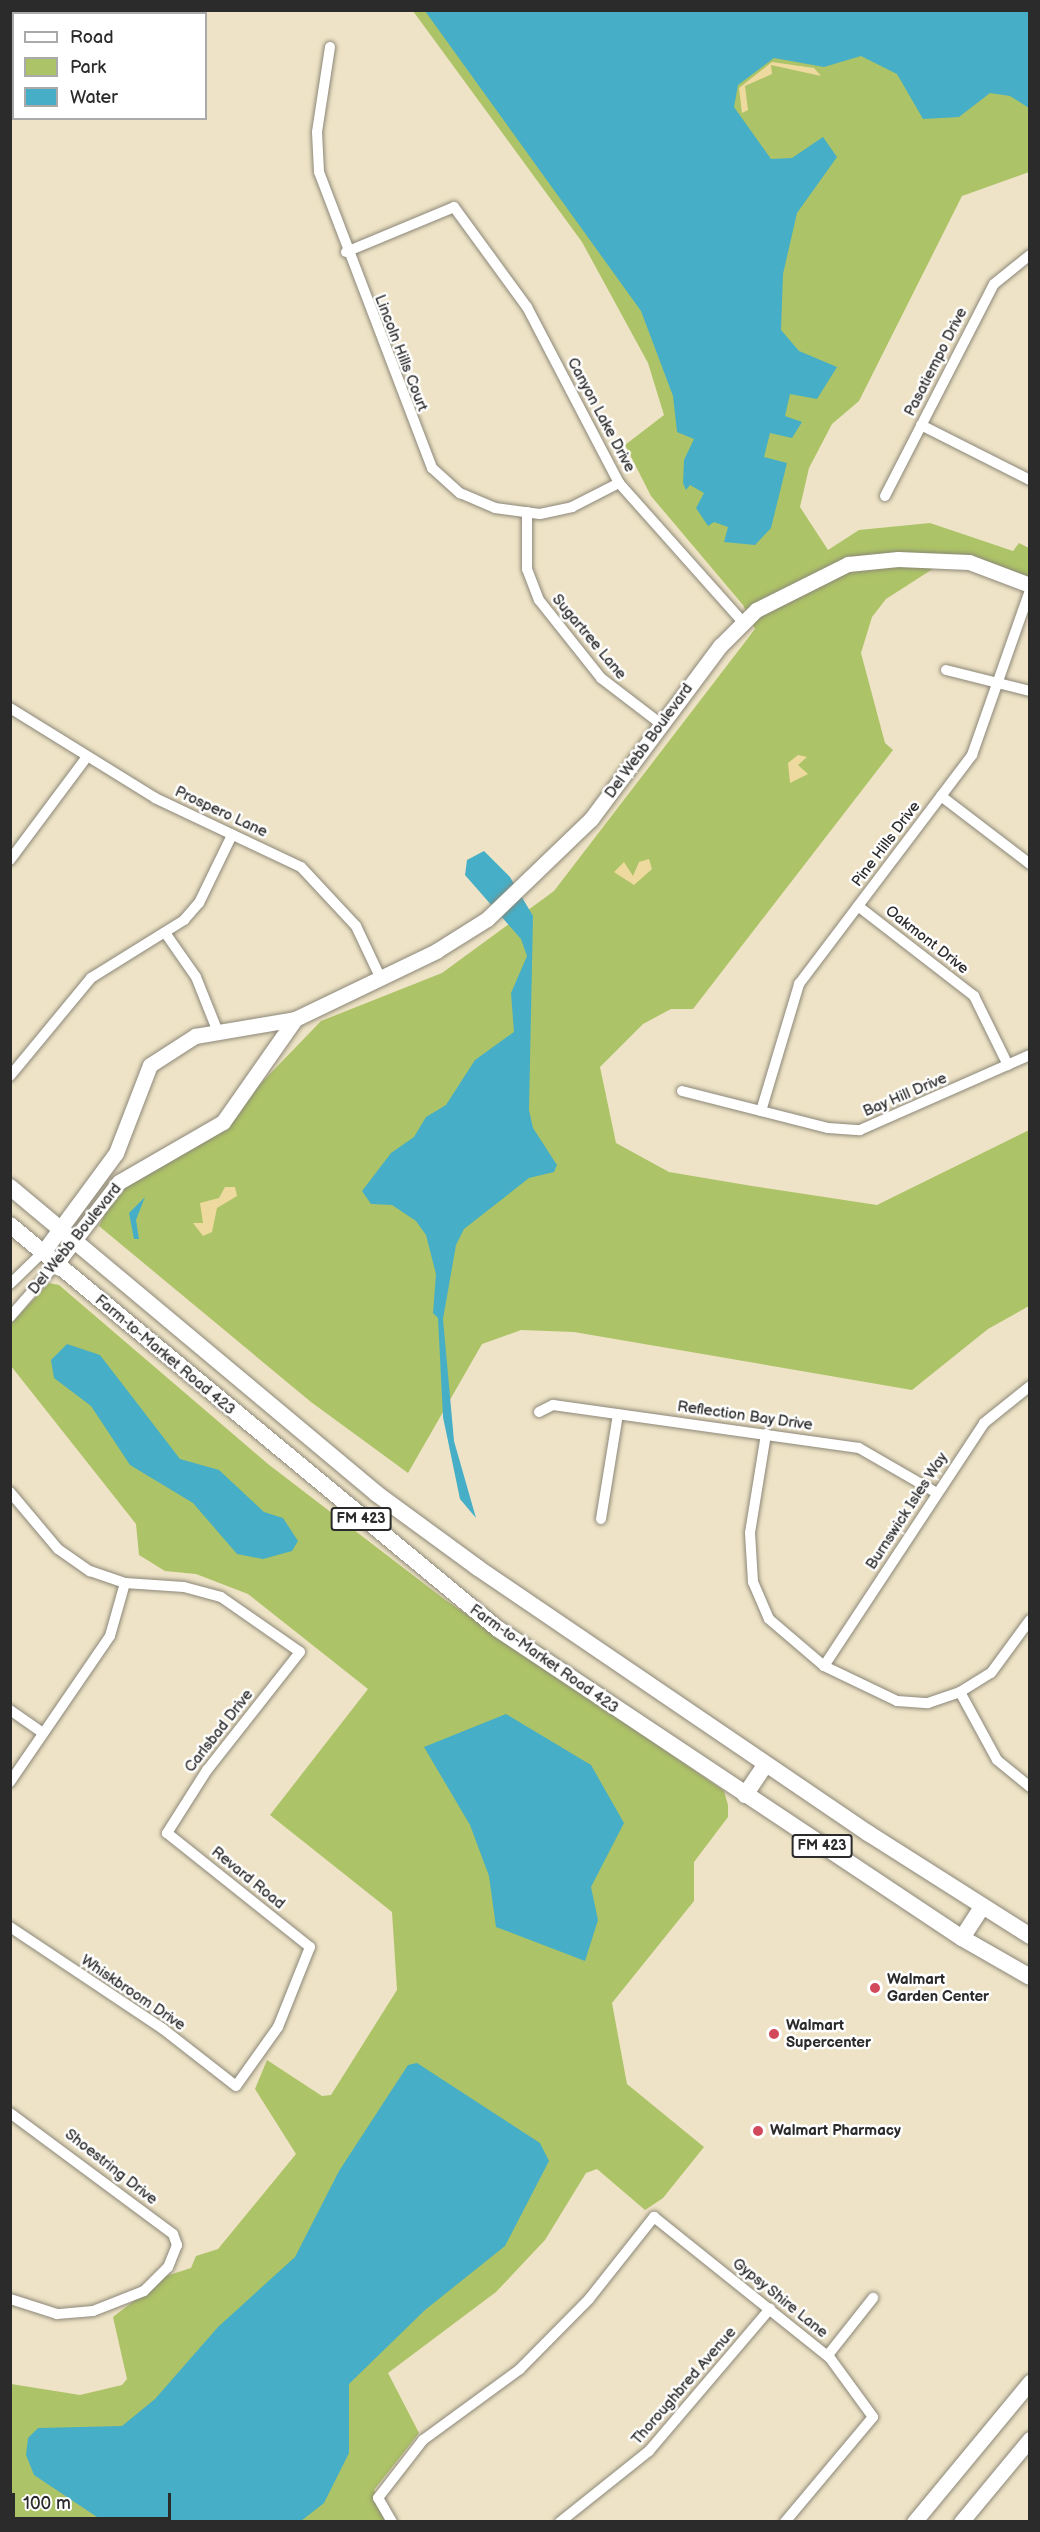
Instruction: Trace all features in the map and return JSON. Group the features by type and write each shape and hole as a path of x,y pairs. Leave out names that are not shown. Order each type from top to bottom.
{"main road":[{"name":"Farm-to-Market Road 423","path":"10,1187 377,1494 766,1764 1029,1936"},
{"name":"Farm-to-Market Road 423","path":"10,1225 498,1629 962,1938 1029,1977"},
{"path":"745,1795 766,1764"},
{"path":"962,1938 982,1907"}],"street":[{"name":"Lincoln Hills Court","path":"330,47 317,132 319,172 346,252 432,468 460,493 495,508 527,512 572,507 619,483"},
{"name":"Canyon Lake Drive","path":"346,252 454,207 527,308 619,483 743,621"},
{"name":"Pasatiempo Drive","path":"885,496 994,284 1029,255"},
{"path":"921,425 1029,480"},
{"name":"Sugartree Lane","path":"527,512 527,569 539,600 601,678 661,724"},
{"name":"Del Webb Boulevard","path":"10,1284 43,1252 116,1153 150,1065 195,1036 295,1019 381,979 487,919 527,886 591,819 661,724 743,621 798,585 848,564 942,557 998,570 1029,585"},
{"name":"Pine Hills Drive","path":"761,1111 799,984 972,755 1029,590"},
{"path":"946,670 1029,691"},
{"name":"Prospero Lane","path":"10,708 86,758 232,835 301,867 322,883 356,926 381,979"},
{"path":"10,860 86,758"},
{"path":"941,796 1029,864"},
{"path":"10,1076 91,978 166,934 199,903 232,835"},
{"name":"Oakmont Drive","path":"858,906 974,996 1008,1065"},
{"path":"166,934 196,977 218,1032"},
{"name":"Del Webb Boulevard","path":"10,1317 56,1264 118,1182 223,1122 295,1019"},
{"name":"Bay Hill Drive","path":"682,1091 761,1111 860,1130 1029,1055"},
{"name":"Burnswick Isles Way","path":"824,1666 984,1423 1029,1386"},
{"name":"Reflection Bay Drive","path":"539,1412 553,1405 859,1448 937,1493"},
{"path":"601,1519 618,1414"},
{"path":"766,1434 750,1533 753,1582 769,1619 824,1666 897,1701 928,1702 960,1692 991,1673 1029,1620"},
{"path":"10,1492 58,1549 90,1571 125,1583 110,1636 10,1782"},
{"name":"Carlsbad Drive","path":"125,1583 184,1587 221,1597 300,1652 207,1770 167,1833"},
{"path":"960,1692 997,1760 1029,1787"},
{"path":"10,1710 44,1733"},
{"name":"Revard Road","path":"167,1833 310,1947 278,2027 236,2086"},
{"name":"Whiskbroom Drive","path":"10,1927 164,2029 236,2086"},
{"name":"Shoestring Drive","path":"10,2113 173,2234 175,2255 144,2291 93,2311 57,2314 10,2299"},
{"name":"Gypsy Shire Lane","path":"392,2522 378,2498 423,2440 520,2369 588,2299 654,2217 828,2355 873,2417 785,2522"},
{"path":"828,2355 873,2298"},
{"name":"Thoroughbred Avenue","path":"560,2522 649,2451 770,2309"},
{"path":"914,2522 1029,2382"},
{"path":"961,2522 1029,2439"}],"green space":[{"path":"413,11 1029,11 1029,172 962,196 859,401 832,424 809,468 800,507 828,550 859,530 930,523 1013,551 1019,543 1029,548 1029,591 1001,577 942,563 886,599 872,617 861,653 885,743 893,750 693,1009 671,1009 643,1024 600,1067 616,1143 669,1172 877,1205 1029,1130 1029,1306 988,1329 912,1390 574,1332 521,1330 482,1344 408,1473 311,1402 99,1226 118,1189 243,1102 321,1021 442,973 554,891 755,629 743,605 651,496 625,445 664,415 648,363 582,242"},
{"path":"49,1283 59,1285 268,1464 444,1599 724,1791 728,1805 728,1817 694,1862 694,1901 612,2003 627,2084 704,2147 663,2198 645,2210 597,2169 586,2173 545,2240 496,2292 388,2373 419,2433 374,2490 389,2521 11,2521 11,2384 80,2395 122,2385 127,2379 113,2317 166,2276 191,2268 196,2256 218,2249 296,2154 255,2089 267,2060 322,2096 331,2095 397,1990 392,1912 270,1815 368,1689 248,1594 196,1574 165,1571 139,1555 136,1524 11,1366 11,1324"}],"sand":[{"path":"772,62 814,68 821,76 771,65 772,74 745,86 748,110 742,113 739,88"},
{"path":"798,755 807,757 798,765 808,774 790,783 788,763"},
{"path":"649,859 652,869 634,885 614,872 624,862 633,876 639,862"},
{"path":"225,1187 235,1187 237,1196 217,1208 212,1232 203,1236 193,1223 203,1223 200,1203 219,1198"}],"water":[{"path":"425,11 1029,12 1029,108 1010,96 990,93 959,117 923,119 897,74 861,56 824,67 774,58 738,85 734,107 771,159 792,158 823,137 837,157 797,213 783,274 781,330 799,351 837,367 817,399 790,394 785,416 802,422 792,438 770,433 764,457 787,463 771,528 755,545 724,542 728,527 714,522 708,526 696,508 704,493 690,485 686,490 683,483 684,460 694,439 677,432 673,396 641,311"},
{"path":"484,851 510,877 533,916 529,1110 533,1128 557,1165 554,1172 529,1178 464,1229 456,1245 443,1319 454,1441 476,1518 460,1499 443,1417 438,1318 433,1313 436,1274 426,1235 416,1221 392,1205 371,1204 362,1191 391,1153 414,1137 426,1117 446,1105 475,1060 514,1032 511,993 527,956 521,939 465,875 467,860"},
{"path":"145,1197 136,1220 139,1239 134,1239 129,1213"},
{"path":"67,1344 100,1355 180,1459 219,1470 264,1512 283,1518 298,1541 292,1551 263,1559 237,1554 193,1503 130,1465 91,1406 54,1378 51,1360"},
{"path":"506,1714 591,1765 624,1823 591,1887 598,1920 585,1961 496,1927 489,1876 470,1825 424,1747"},
{"path":"417,2063 540,2143 549,2161 505,2246 425,2310 349,2384 349,2453 324,2503 301,2521 103,2521 34,2475 26,2455 28,2438 38,2428 122,2426 155,2399 218,2327 295,2257 339,2171 408,2065"}],"place":[{"name":"Walmart Garden Center","path":"875,1988"},
{"name":"Walmart Supercenter","path":"774,2034"},
{"name":"Walmart Pharmacy","path":"758,2131"}]}
